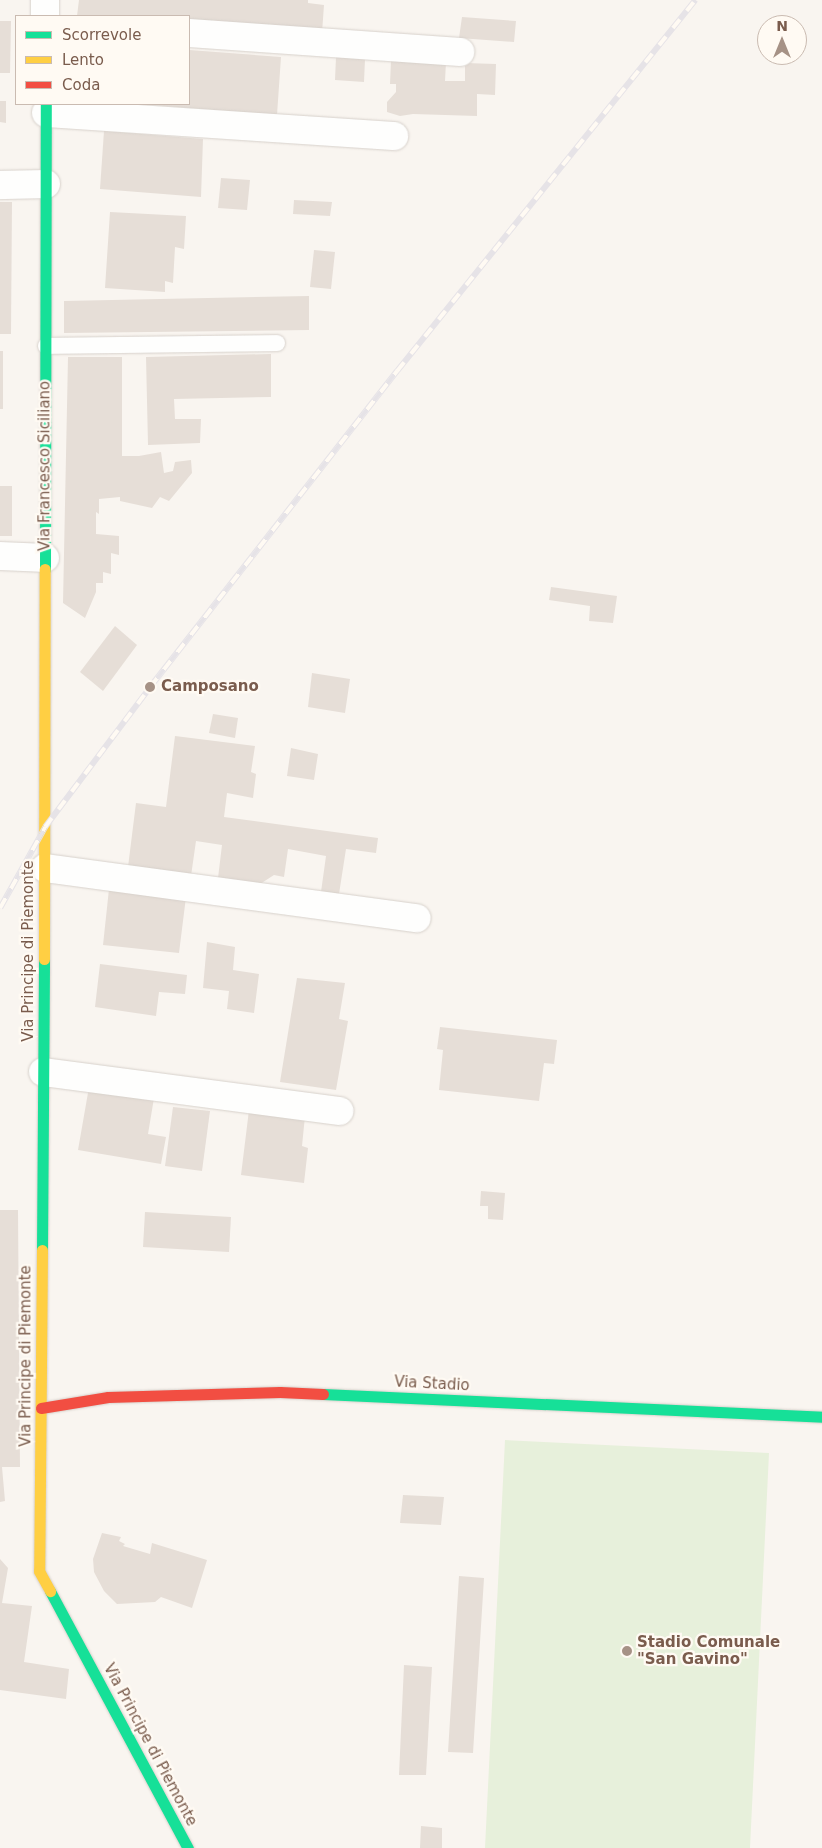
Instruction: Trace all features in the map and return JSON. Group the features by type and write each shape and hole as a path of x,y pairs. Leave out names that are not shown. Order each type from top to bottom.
{"street":[{"path":"45,0 45,15"},
{"path":"190,33 460,52"},
{"path":"46,108 394,136"},
{"name":"Via Francesco Siciliano","path":"45,828 46,108"},
{"path":"0,185 46,184"},
{"path":"0,556 45,558"},
{"name":"Via Principe di Piemonte","path":"45,828 39,1570 188,1848"},
{"path":"45,868 417,918"},
{"path":"43,1072 339,1110"},
{"name":"Via Stadio","path":"41,1408 108,1398 280,1392 822,1417"}],"lane":[{"path":"46,346 277,343"}],"green space":[{"name":"Stadio Comunale \"San Gavino\"","path":"505,1440 769,1453 750,1848 485,1848"}],"building":[{"path":"79,0 308,0 308,3 324,5 322,33 190,24 190,15 77,15"},
{"path":"462,17 516,21 514,42 459,38"},
{"path":"0,21 11,21 10,73 0,73"},
{"path":"190,50 281,57 277,115 152,105 190,105"},
{"path":"336,57 365,59 364,82 335,80"},
{"path":"391,60 446,62 445,81 465,81 465,63 496,64 495,95 477,94 477,116 413,114 400,116 387,112 387,102 396,92 396,84 390,84"},
{"path":"0,101 6,101 6,123 0,122"},
{"path":"104,131 203,139 201,197 100,189"},
{"path":"221,178 250,180 247,210 218,208"},
{"path":"294,200 332,202 330,216 293,214"},
{"path":"0,202 12,202 11,334 0,334"},
{"path":"110,212 186,216 184,249 175,247 173,283 165,281 165,292 105,288"},
{"path":"314,250 335,252 331,289 310,287"},
{"path":"309,296 309,330 64,333 64,301"},
{"path":"0,351 3,351 3,409 0,409"},
{"path":"271,354 271,397 174,399 175,419 201,419 200,443 148,445 146,357"},
{"path":"68,357 122,357 122,456 139,456 161,452 164,473 173,471 175,462 191,460 192,473 169,501 160,497 152,508 120,501 120,497 99,499 99,514 96,512 96,534 119,536 119,555 111,553 111,574 103,572 103,583 96,583 96,592 85,618 63,603"},
{"path":"0,486 12,486 12,536 0,536"},
{"path":"551,587 617,596 613,623 589,621 590,606 549,600"},
{"path":"115,626 137,645 103,691 80,672"},
{"path":"312,673 350,679 345,713 308,707"},
{"path":"213,714 238,718 235,738 209,733"},
{"path":"175,736 255,746 251,772 256,774 253,798 227,793 224,817 378,838 376,853 346,849 339,894 321,892 326,856 288,849 284,877 274,875 260,884 218,878 222,845 196,841 191,876 128,867 136,803 166,807"},
{"path":"291,748 318,754 314,780 287,776"},
{"path":"109,889 186,897 179,953 103,945"},
{"path":"207,942 235,947 233,970 259,974 254,1013 227,1009 229,991 203,988"},
{"path":"100,964 187,975 185,994 159,992 156,1016 95,1007"},
{"path":"297,978 345,983 339,1019 348,1021 336,1090 280,1082"},
{"path":"440,1027 557,1040 554,1064 544,1063 539,1101 439,1090 443,1050 437,1049"},
{"path":"89,1087 154,1098 148,1134 166,1137 161,1164 78,1150"},
{"path":"173,1107 210,1111 202,1171 165,1166"},
{"path":"249,1110 305,1116 302,1146 308,1148 304,1183 241,1175"},
{"path":"481,1191 505,1193 503,1220 488,1219 488,1206 480,1206"},
{"path":"0,1210 18,1210 20,1467 2,1467 5,1501 0,1502"},
{"path":"145,1212 231,1217 229,1252 143,1247"},
{"path":"403,1495 444,1497 441,1525 400,1523"},
{"path":"102,1533 121,1537 119,1541 125,1544 123,1546 150,1554 152,1543 207,1560 192,1608 161,1597 155,1602 117,1604 104,1591 94,1572 93,1559"},
{"path":"0,1559 8,1568 2,1603 32,1606 24,1662 69,1669 66,1699 0,1690"},
{"path":"459,1576 484,1578 473,1753 448,1752"},
{"path":"404,1665 432,1667 426,1775 399,1775"},
{"path":"421,1826 442,1828 442,1848 420,1848"}],"railway":[{"path":"0,908 45,827 150,687 397,371 695,0"}],"traffic: fast":[{"path":"45,569 46,105"},
{"path":"42,1250 44,959"},
{"path":"323,1394 822,1417"},
{"path":"50,1591 188,1848"}],"traffic: slow":[{"path":"44,959 45,569"},
{"path":"42,1250 39,1571 50,1591"}],"traffic: jam":[{"path":"41,1408 108,1397 280,1392 323,1394"}],"place":[{"name":"Camposano","path":"150,687"},
{"name":"Stadio Comunale \"San Gavino\"","path":"627,1651"}]}
